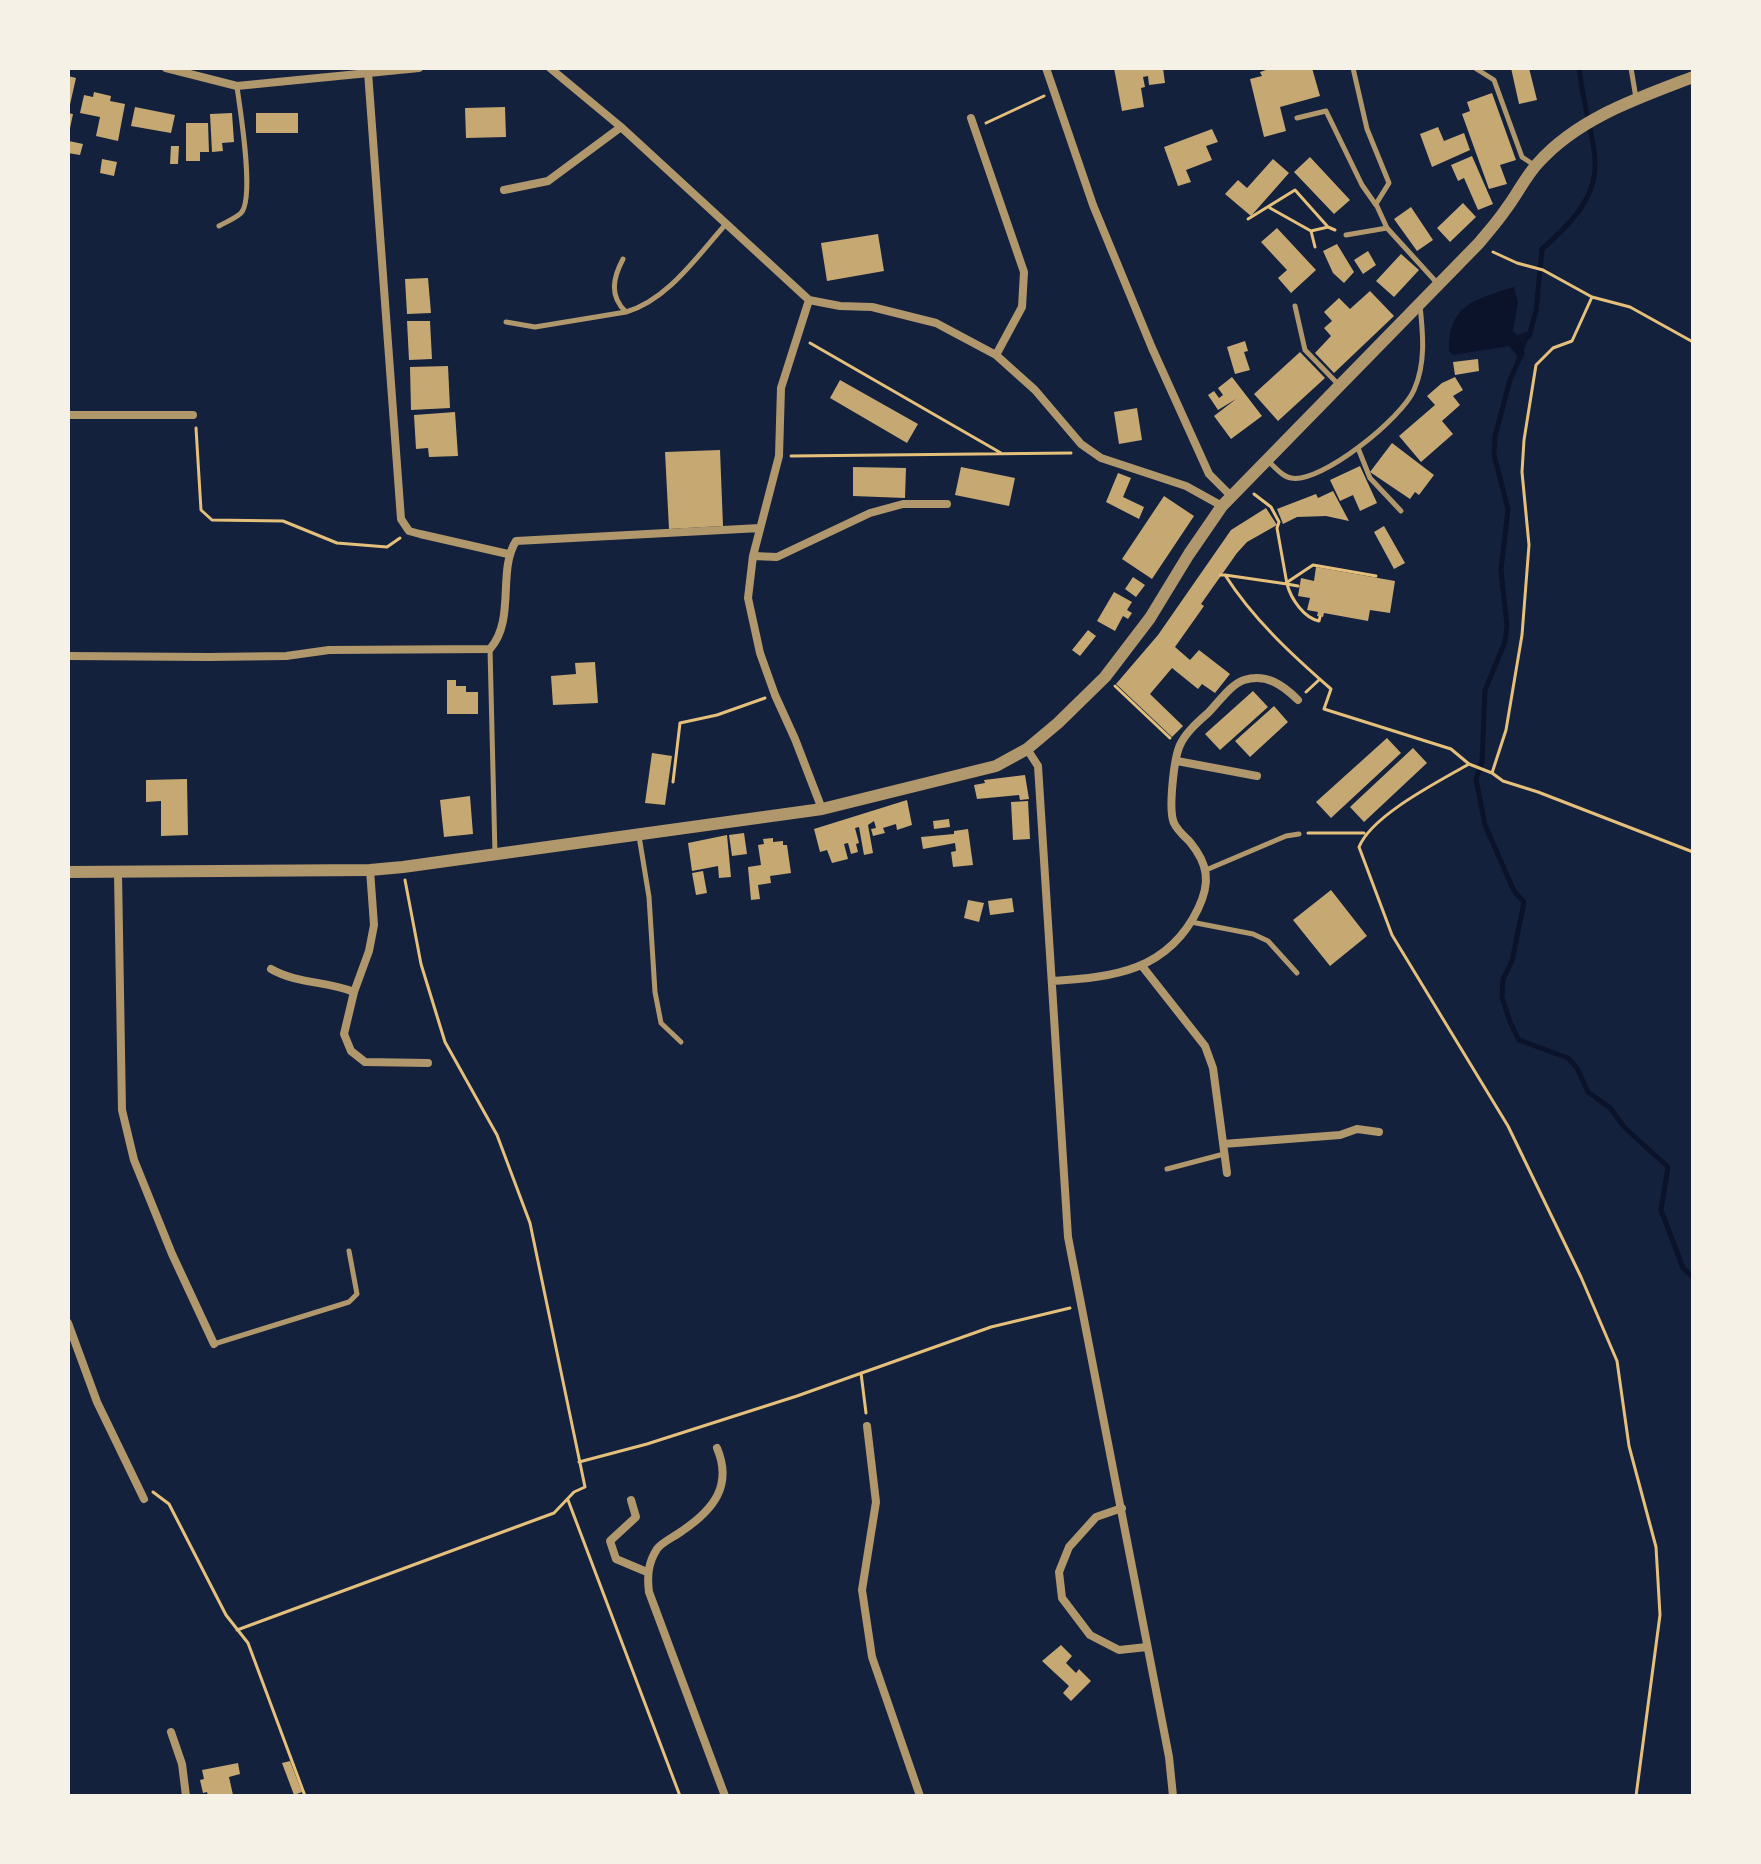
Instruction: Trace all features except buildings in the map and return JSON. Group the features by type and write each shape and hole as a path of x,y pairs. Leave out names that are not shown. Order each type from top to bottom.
{"street":[{"path":"166,68 237,86 419,68"},
{"path":"550,68 621,127 809,300 840,306 872,307 936,323 996,355 1035,390 1081,444 1101,458 1226,500"},
{"path":"1046,68 1093,205 1152,348 1209,474 1226,500"},
{"path":"368,72 401,519 409,531 508,554"},
{"path":"68,872 370,870 679,831 822,809 996,766 1027,749 1105,677 1150,618 1226,500 1479,243 1507,209 1535,166 1573,130 1636,99 1693,77"},
{"path":"971,118 1024,272 1022,307 996,355"},
{"path":"504,190 548,181 621,127"},
{"path":"809,300 781,388 779,456 753,556 748,598 760,653 822,809"},
{"path":"68,415 193,415"},
{"path":"753,556 777,557 870,513 903,504 947,504"},
{"path":"68,656 286,656 329,650 490,649 498,640 508,594 508,554 516,541 760,528"},
{"path":"1053,981 1101,978 1142,966 1159,955 1191,922 1204,892 1206,870 1203,858 1174,824 1170,803 1179,747 1189,731 1241,680 1260,677 1273,681 1285,687 1298,700"},
{"path":"1027,749 1038,766 1068,1237 1169,1757 1173,1796"},
{"path":"1177,761 1257,776"},
{"path":"370,870 374,925 344,1034 351,1051 365,1062 428,1063"},
{"path":"118,873 122,1110 134,1160 214,1344"},
{"path":"1142,966 1205,1046 1213,1068 1227,1173"},
{"path":"271,969 287,978 335,984 354,992"},
{"path":"1224,1149 1340,1135 1357,1129 1379,1132"},
{"path":"68,1323 97,1402 144,1499"},
{"path":"867,1426 876,1502 862,1590 872,1657 920,1796"},
{"path":"717,1448 723,1463 721,1488 716,1500 704,1515 658,1547 647,1572 649,1592 725,1796"},
{"path":"631,1500 636,1517 610,1541 616,1559 647,1572"},
{"path":"1122,1508 1096,1517 1069,1547 1059,1572 1062,1598 1090,1635 1119,1650 1147,1647"},
{"path":"171,1732 182,1764 186,1796"}],"lane":[{"path":"1353,68 1367,129 1389,183 1377,206"},
{"path":"1475,68 1494,80 1522,157 1535,166"},
{"path":"1631,68 1636,99"},
{"path":"219,226 242,212 246,203 247,177 237,86"},
{"path":"1297,118 1326,111 1387,228 1438,284"},
{"path":"506,322 535,327 626,312 651,301 677,278 727,223"},
{"path":"1346,235 1387,228"},
{"path":"623,259 614,275 614,292 617,304 626,312"},
{"path":"1267,459 1287,478 1299,479 1358,448 1390,423 1415,389 1423,351 1420,304"},
{"path":"1295,306 1305,350 1340,386"},
{"path":"1358,448 1370,478 1401,511"},
{"path":"490,649 495,855"},
{"path":"678,815 679,831"},
{"path":"1206,870 1286,836 1299,834"},
{"path":"639,836 649,897 655,992 661,1023 681,1042"},
{"path":"1191,922 1253,934 1268,941 1297,973"},
{"path":"1167,1169 1224,1149"},
{"path":"214,1344 349,1302 357,1294 349,1251"}],"path":[{"path":"975,127 1054,91"},
{"path":"1248,219 1295,190 1328,227 1346,235"},
{"path":"1268,208 1311,231 1328,227"},
{"path":"1311,231 1315,247"},
{"path":"1479,243 1497,254 1543,270 1592,297 1630,307 1693,342"},
{"path":"1491,772 1506,730 1520,657 1529,545 1522,472 1536,365 1553,348 1572,341 1592,297"},
{"path":"797,335 1002,453"},
{"path":"193,415 197,432 201,510 212,520 283,521 337,543 387,547 409,531"},
{"path":"779,456 1073,453 1081,444"},
{"path":"1242,485 1271,507 1279,522 1277,528 1288,590 1308,618 1319,621 1320,617"},
{"path":"1286,584 1313,565 1376,576"},
{"path":"1298,586 1223,575 1253,613 1331,689 1324,709 1451,749 1471,765 1491,772 1503,781 1693,852"},
{"path":"1105,677 1179,747"},
{"path":"1298,700 1320,679"},
{"path":"673,782 680,723 717,715 775,695"},
{"path":"1471,765 1415,795 1364,833 1359,847 1392,935 1508,1126 1581,1277 1617,1361 1629,1446 1656,1547 1660,1615 1636,1796"},
{"path":"1299,834 1323,831 1364,833"},
{"path":"237,1630 554,1513 574,1492 585,1487 530,1223 497,1135 445,1042 421,964 408,895"},
{"path":"579,1462 697,1428 991,1327 1081,1305"},
{"path":"861,1373 867,1426"},
{"path":"157,1492 169,1504 226,1615 248,1643 305,1796"},
{"path":"568,1500 680,1796"}],"water":[{"path":"1514,287 1518,302 1513,331 1518,335 1532,330 1520,359 1509,346 1453,355 1449,351 1450,335 1459,313 1476,300"}],"waterway":[{"path":"1529,336 1536,311 1542,249 1584,204 1592,185 1595,166 1593,146 1579,68"},
{"path":"1522,353 1510,380 1495,436 1494,455 1508,509 1501,570 1507,626 1505,642 1485,690 1482,762 1476,779 1485,825 1514,891 1524,902 1512,961 1503,979 1502,997 1519,1040 1568,1058 1577,1068 1588,1092 1610,1108 1625,1128 1668,1167 1661,1210 1683,1268 1693,1277"}]}
